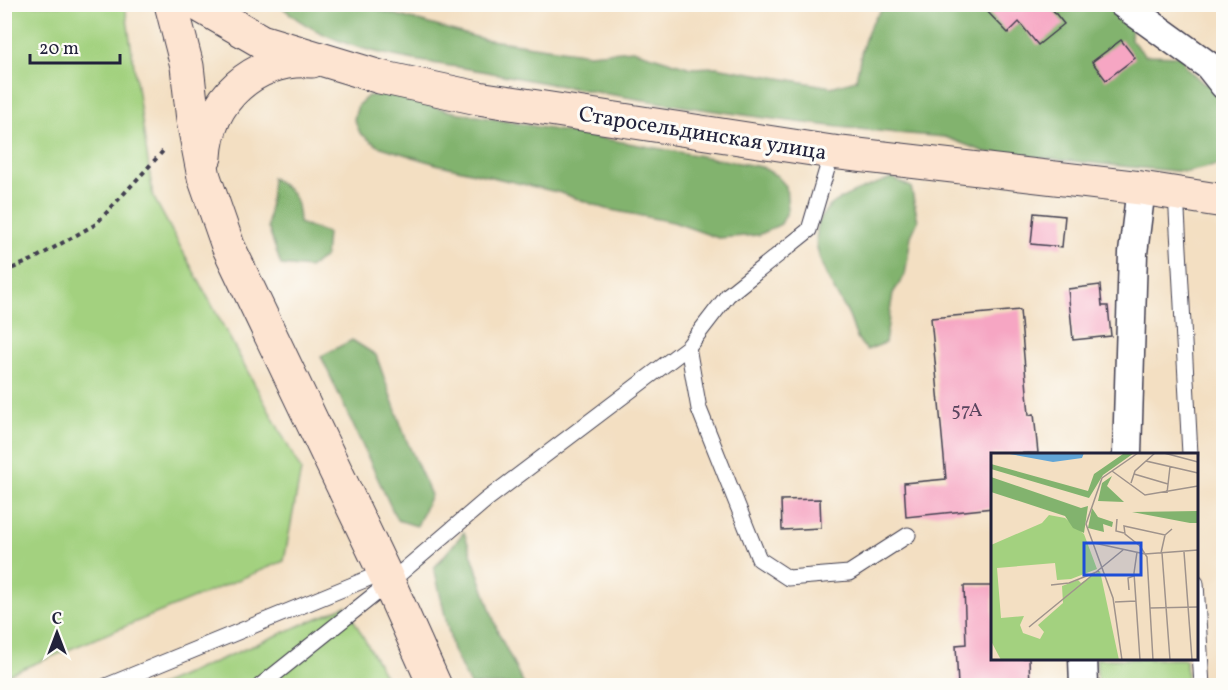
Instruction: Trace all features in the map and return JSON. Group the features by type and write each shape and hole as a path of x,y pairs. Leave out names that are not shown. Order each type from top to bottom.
{"street":[{"path":"171,4 187,66 193,120 204,177 228,246 386,577 435,686"},
{"name":"Старосельдинская улица","path":"197,4 261,41 323,61 478,98 832,152 1141,188 1224,201"},
{"path":"1123,4 1209,66 1224,85"},
{"path":"204,177 206,141 213,117 222,102 250,77 279,62 323,61"},
{"path":"1127,453 1133,253 1141,188"},
{"path":"1083,660 1084,686"}],"lane":[{"path":"260,686 386,577 688,347 728,295 808,230 832,152"},
{"path":"1176,193 1190,453"},
{"path":"688,347 699,409 759,559 788,578 849,573 908,535"},
{"path":"106,686 386,577"},
{"path":"1198,604 1202,686"}],"path":[{"path":"4,272 32,260 96,224 193,120"}],"green space":[{"path":"287,4 361,5 483,39 589,54 633,50 691,68 716,67 831,87 856,80 862,49 869,29 887,5 1119,5 1132,17 1131,40 1145,55 1182,56 1186,67 1204,84 1223,83 1223,164 1187,172 985,152 945,137 774,119 605,94 382,54 329,37 305,24 283,8"},
{"path":"4,5 125,5 153,196 301,470 284,561 5,676"},
{"path":"390,94 449,111 762,167 777,176 786,186 788,210 781,224 759,235 718,238 673,222 606,209 561,193 436,164 378,146 360,133 354,119 358,105 368,96"},
{"path":"272,178 290,191 296,201 299,223 327,233 325,257 309,268 281,265 268,227"},
{"path":"892,178 911,187 918,221 911,236 905,275 893,293 885,343 867,350 858,340 847,313 825,272 820,260 816,234 819,222 832,205 857,191"},
{"path":"352,340 376,355 406,439 431,495 417,526 397,520 321,356"},
{"path":"464,532 498,632 524,685 470,685 453,650 434,568"},
{"path":"346,606 390,685 158,686"},
{"path":"1096,660 1186,660 1187,681 1098,685"}],"building":[{"path":"980,4 1048,4 1064,24 1038,45 1019,22 1008,33"},
{"path":"1121,40 1135,58 1106,80 1092,62"},
{"path":"1034,213 1065,216 1062,247 1031,244"},
{"path":"1100,285 1102,306 1108,306 1111,336 1073,340 1068,289"},
{"path":"1020,310 1029,415 1034,414 1038,453 991,453 991,508 906,517 904,483 946,479 931,318"},
{"path":"820,499 821,528 782,530 781,500"},
{"path":"964,586 991,586 991,660 1029,660 1030,686 958,686 956,645 966,644"}]}
